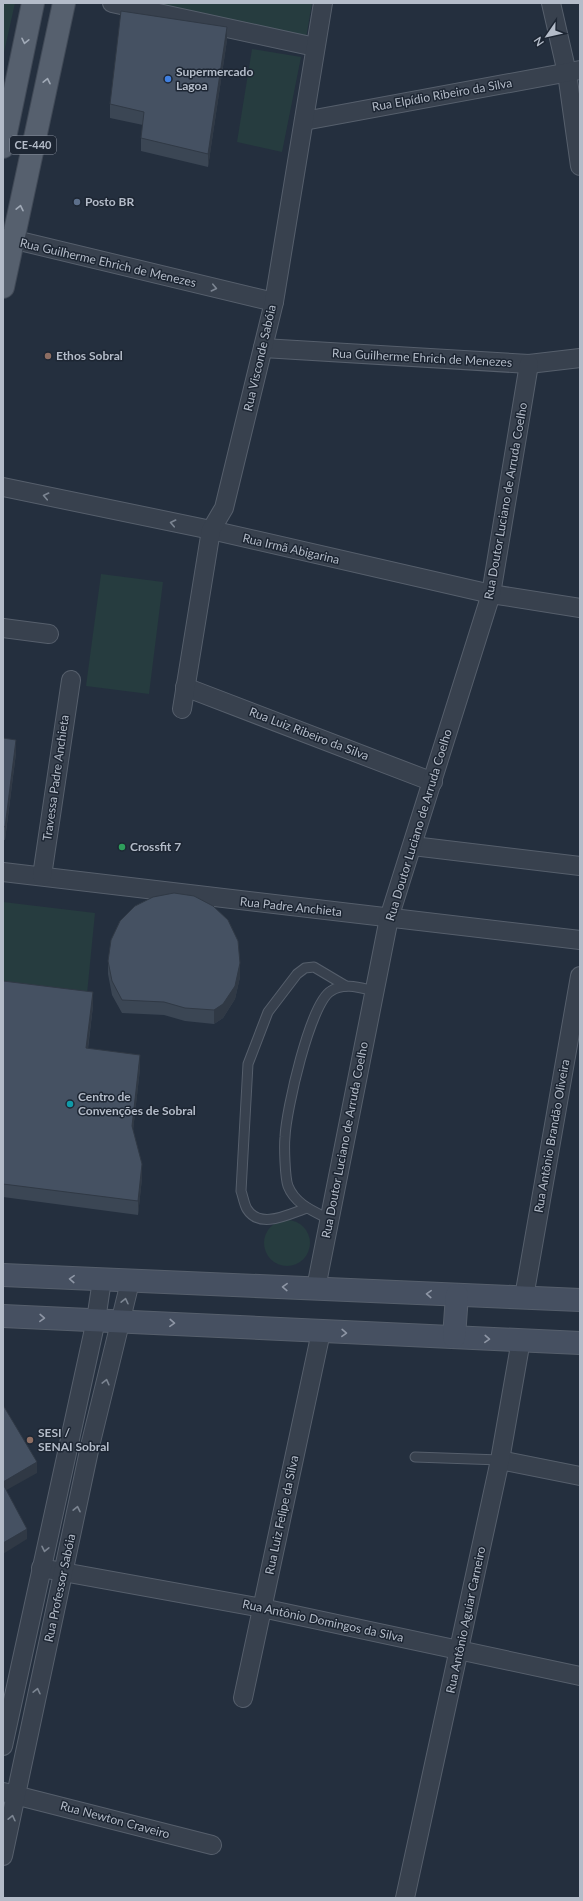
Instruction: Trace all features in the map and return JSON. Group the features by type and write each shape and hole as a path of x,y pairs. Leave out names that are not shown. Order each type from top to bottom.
{"main road":[{"name":"CE-440","path":"3,147 33,3"},
{"name":"CE-440","path":"3,287 8,239 64,3"},
{"path":"3,1275 130,1282 316,1288 580,1300"},
{"path":"454,1337 457,1295"},
{"path":"3,1316 580,1343"}],"street":[{"path":"112,3 315,46"},
{"name":"Rua Visconde Sabóia","path":"182,709 212,530 224,508 274,302 323,3"},
{"path":"551,3 574,72 580,166"},
{"name":"Rua Elpídio Ribeiro da Silva","path":"304,121 574,72"},
{"name":"Rua Guilherme Ehrich de Menezes","path":"8,239 274,302"},
{"name":"Rua Guilherme Ehrich de Menezes","path":"263,348 529,364 580,358"},
{"name":"Rua Doutor Luciano de Arruda Coelho","path":"316,1288 389,918 413,846 491,594 529,364"},
{"name":"Rua Irmã Abigarina","path":"3,487 212,530 491,594 580,608"},
{"path":"3,628 49,634"},
{"name":"Travessa Padre Anchieta","path":"42,876 71,680"},
{"name":"Rua Luiz Ribeiro da Silva","path":"185,687 433,782"},
{"path":"413,846 580,866"},
{"name":"Rua Padre Anchieta","path":"3,872 119,887 580,940"},
{"name":"Rua Antônio Brandão Oliveira","path":"524,1297 580,976"},
{"name":"Rua Professor Sabóia","path":"3,1746 96,1320 102,1280"},
{"name":"Rua Professor Sabóia","path":"3,1856 10,1793 31,1720 64,1573 90,1446 130,1282"},
{"name":"Rua Luiz Felipe da Silva","path":"243,1698 321,1332"},
{"name":"Rua Antônio Aguiar Carneiro","path":"405,1898 500,1460 521,1340"},
{"path":"500,1460 580,1476"},
{"name":"Rua Antônio Domingos da Silva","path":"41,1568 262,1608 580,1676"},
{"path":"9,1715 31,1720"},
{"name":"Rua Newton Craveiro","path":"10,1793 212,1845"}],"lane":[{"path":"308,1208 267,1220 257,1219 247,1209 241,1191 248,1064 268,1012 297,974 305,968 314,967 346,986 375,991"},
{"path":"329,1219 308,1208 294,1198 288,1184 285,1137 298,1064 321,1000 331,991 346,986"},
{"path":"415,1457 500,1460"}],"green space":[{"path":"3,3 15,3 3,57"},
{"path":"149,3 312,3 306,38"},
{"path":"252,49 301,57 282,152 237,142"},
{"path":"101,574 163,582 149,694 86,686"},
{"path":"3,902 95,913 87,994 3,987"},
{"path":"282,1220 292,1220 300,1224 306,1230 310,1238 310,1248 306,1256 300,1262 292,1266 282,1266 274,1262 268,1256 264,1248 264,1238 268,1230 274,1224"}],"building":[{"name":"Supermercado Lagoa","path":"121,11 227,27 208,154 141,138 144,112 110,104"},
{"path":"3,738 16,740 5,827 3,826"},
{"path":"174,893 194,896 213,906 228,920 238,941 240,963 235,986 223,1004 214,1010 185,1008 164,1002 122,1000 112,981 108,961 111,940 120,921 135,906 153,897"},
{"name":"Centro de Convenções de Sobral","path":"3,981 93,992 86,1048 140,1055 132,1126 142,1164 138,1201 3,1184"},
{"path":"3,1405 37,1462 3,1482"},
{"path":"3,1484 27,1529 3,1543"}],"place":[{"name":"Supermercado Lagoa","path":"168,79"},
{"name":"Posto BR","path":"77,202"},
{"name":"Ethos Sobral","path":"48,356"},
{"name":"Crossfit 7","path":"122,847"},
{"name":"Centro de Convenções de Sobral","path":"70,1104"},
{"name":"SESI / SENAI Sobral","path":"30,1440"}]}
